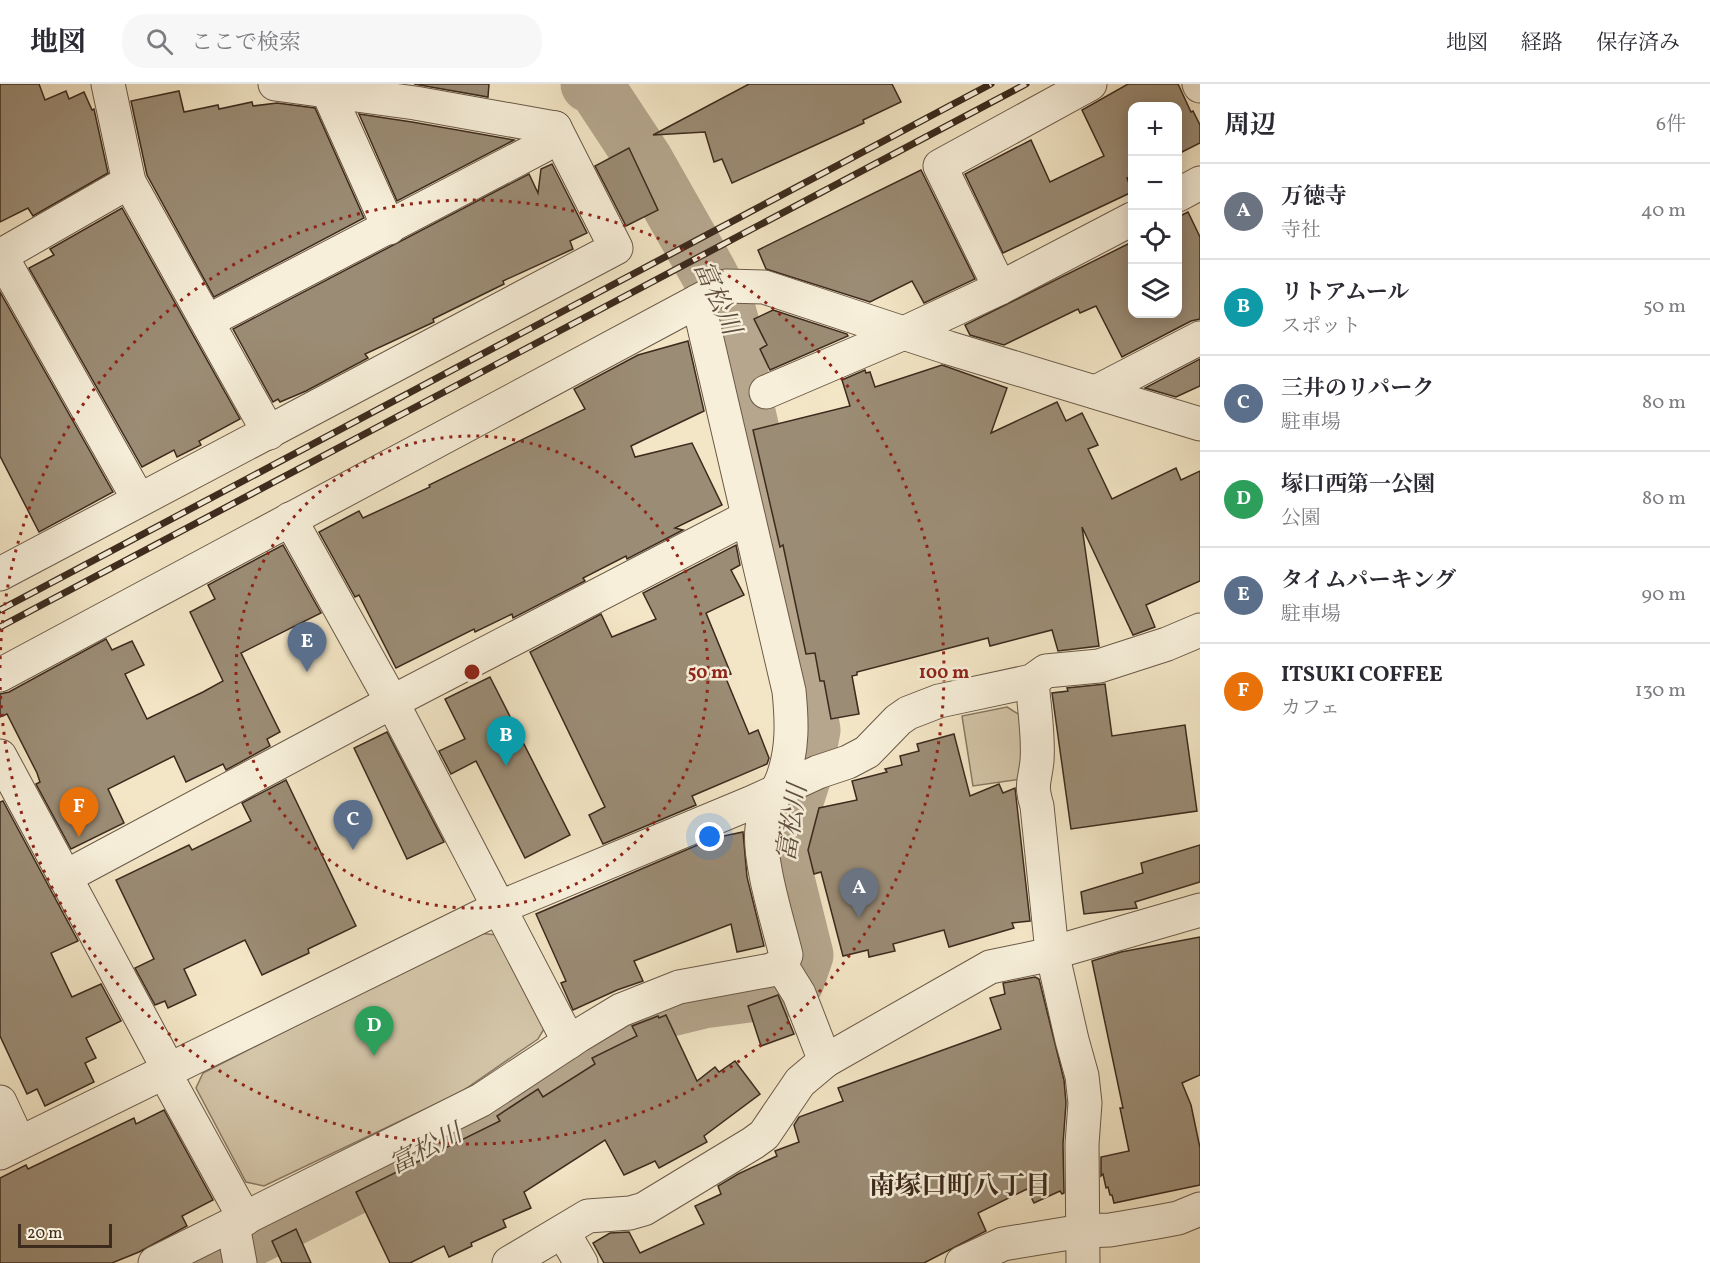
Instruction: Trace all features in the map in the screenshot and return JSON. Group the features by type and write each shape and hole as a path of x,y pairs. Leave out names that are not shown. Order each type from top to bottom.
{"street":[{"path":"108,84 129,182 269,433"},
{"path":"275,84 415,103 555,128"},
{"path":"999,288 940,166 1090,84"},
{"path":"328,92 389,228"},
{"path":"208,321 543,147 555,128"},
{"path":"3,564 139,500 269,433 616,248 555,128"},
{"path":"129,182 1,256 139,500"},
{"path":"1182,193 1200,183"},
{"path":"766,392 904,333 999,288 1128,221"},
{"path":"0,675 711,294 764,287 904,333 1200,424"},
{"path":"711,294 748,517 789,691 790,750 783,777 796,782"},
{"path":"1096,392 1200,338"},
{"path":"65,877 392,702 748,517"},
{"path":"290,519 392,702 569,1042"},
{"path":"0,1102 10,1148 498,908 848,762 867,752 898,720 908,713 939,701 1032,681 1046,671 1099,666 1167,644 1200,630"},
{"path":"1032,681 1037,761 1033,793 1037,806 1052,952 1082,1076 1085,1103 1082,1144 1083,1263"},
{"path":"0,756 167,1071 238,1238"},
{"path":"796,782 762,826 762,847 786,955 788,977 825,1061"},
{"path":"509,1263 588,1216 630,1214 644,1209 753,1143 764,1135 800,1082 825,1061 990,967 1038,957 1200,910"},
{"path":"155,1263 238,1238 481,1100 621,1010 679,987 771,970 788,977"},
{"path":"962,1263 1003,1244 1157,1222 1178,1218 1200,1209"},
{"path":"563,1232 581,1263"}],"shaded area":[{"path":"1007,707 1020,715 1024,755 1021,779 973,786 962,716"},
{"path":"478,933 497,935 544,1029 538,1039 461,1092 264,1186 246,1182 196,1088 203,1073"}],"building":[{"path":"0,84 39,84 45,100 66,91 69,99 84,92 92,110 94,109 108,173 33,216 28,208 0,222"},
{"path":"414,84 489,84 488,97"},
{"path":"749,84 892,84 901,102 863,120 864,123 732,183 722,159 714,162 705,132 653,135"},
{"path":"1128,84 1178,84 1200,125 1200,143 1182,152 1182,102 1128,102 1128,194 1003,253 965,174 1031,140 1050,182 1104,156 1082,110"},
{"path":"179,91 184,112 218,105 219,109 252,102 253,106 277,103 315,108 364,218 214,297 147,175 131,101"},
{"path":"359,114 412,122 514,140 397,201"},
{"path":"629,148 658,210 626,226 595,166"},
{"path":"552,164 587,233 570,241 573,249 503,281 504,284 433,319 434,322 365,354 368,358 306,391 280,402 278,399 273,402 233,329 529,174 538,193 541,169"},
{"path":"921,170 975,279 924,303 912,281 870,302 766,269 758,250"},
{"path":"122,208 240,419 199,441 201,445 177,457 174,450 142,467 29,268 54,255 50,249"},
{"path":"1188,212 1200,237 1200,319 1191,321 1122,357 1096,306 1080,313 1078,309 1004,345 970,335 965,325 1128,244 1128,318 1182,318 1182,215"},
{"path":"0,292 113,492 39,532 0,456"},
{"path":"773,310 848,336 770,370 760,349 767,345 754,319"},
{"path":"688,341 704,411 631,446 635,457 692,443 722,505 675,528 683,530 627,559 626,556 583,578 585,581 513,618 512,614 475,632 474,629 396,668 359,595 355,597 319,532 359,511 363,518 585,409 574,389 638,355"},
{"path":"1200,359 1200,386 1176,397 1145,388"},
{"path":"942,365 1007,388 991,433 1057,402 1066,421 1082,413 1098,445 1088,449 1112,499 1176,468 1181,480 1200,471 1200,581 1146,605 1155,627 1133,635 1082,527 1099,646 1058,651 1052,630 990,646 988,638 857,672 857,675 852,676 859,714 831,719 824,681 820,681 815,653 806,654 783,545 780,547 753,430 850,406 842,380 865,370 866,373 870,372 875,387"},
{"path":"283,545 321,613 241,653 280,732 267,739 270,746 226,770 223,764 186,782 174,756 108,789 124,823 71,849 36,784 40,782 37,773 7,714 0,717 0,694 9,692 106,639 112,650 132,641 144,665 125,674 147,719 203,692 223,681 190,612 215,599 208,585"},
{"path":"736,545 740,565 731,570 744,595 706,613 731,674 725,676 749,734 758,730 769,758 767,764 692,796 696,805 603,844 589,815 605,807 530,652 601,614 612,637 656,619 643,593"},
{"path":"490,677 570,835 525,858 476,761 451,774 439,751 465,739 445,699"},
{"path":"1105,684 1112,736 1185,725 1197,811 1071,829 1052,693 1068,691 1067,688"},
{"path":"387,732 444,842 407,859 354,748"},
{"path":"954,734 970,796 999,784 1003,793 1015,788 1030,921 1012,923 1014,928 949,947 944,930 893,944 895,951 869,957 868,950 843,956 821,872 814,874 808,850 819,808 857,800 852,781 887,772 885,769 902,765 900,756 919,751 917,744"},
{"path":"286,780 356,926 308,949 309,953 262,975 245,940 184,969 196,995 168,1008 165,1001 155,1005 135,968 154,959 116,880 189,845 192,850 251,821 242,803"},
{"path":"3,801 78,941 51,953 72,997 101,984 121,1021 86,1038 96,1058 85,1063 94,1082 45,1106 37,1089 27,1094 0,1036 0,802"},
{"path":"743,832 747,877 764,946 737,952 731,924 634,961 643,981 573,1010 561,983 566,981 536,914 714,838"},
{"path":"1200,845 1200,882 1135,902 1137,908 1084,914 1081,892 1143,873 1141,863"},
{"path":"1200,937 1200,1075 1182,1083 1191,1105 1200,1148 1200,1185 1114,1203 1108,1187 1106,1188 1103,1174 1101,1176 1101,1157 1129,1151 1120,1108 1123,1108 1092,961 1121,952"},
{"path":"1035,977 1039,979 1064,1080 1066,1103 1063,1144 1064,1193 1060,1191 1034,1203 1027,1189 978,1213 986,1231 924,1263 604,1263 593,1243 610,1233 629,1232 640,1253 704,1224 695,1206 721,1194 718,1186 777,1156 775,1151 799,1142 794,1125 799,1117 843,1101 838,1088 1001,1029 990,998 1005,994 1003,983"},
{"path":"778,995 794,1034 761,1046 748,1006"},
{"path":"666,1015 697,1081 715,1067 719,1072 735,1061 760,1094 704,1136 707,1142 659,1168 655,1161 624,1175 605,1140 524,1192 531,1208 503,1220 506,1227 471,1243 472,1246 449,1257 444,1246 410,1263 390,1263 356,1192 500,1121 497,1116 538,1089 543,1097 595,1064 592,1058 637,1036 632,1026"},
{"path":"164,1110 213,1200 182,1216 187,1226 139,1252 112,1263 0,1263 0,1178 26,1165 28,1169 134,1118 136,1124"},
{"path":"296,1229 311,1263 282,1263 272,1241"}],"waterway":[{"name":"富松川","path":"202,1263 482,1122 583,1049 650,1013 703,1000 779,990 796,981 805,955 783,867 787,826 803,776 812,730 789,595 743,395 736,342 727,309 645,161 597,88 589,84"}],"railway":[{"path":"0,610 991,84"},
{"path":"0,627 1026,84"}],"place":[{"name":"タイムパーキング","path":"307,672"},
{"name":"リトアムール","path":"506,766"},
{"name":"ITSUKI COFFEE","path":"79,837"},
{"name":"三井のリパーク","path":"353,850"},
{"name":"万徳寺","path":"859,918"},
{"name":"塚口西第一公園","path":"374,1056"}],"district":[{"name":"南塚口町八丁目","path":"960,1187"}]}
